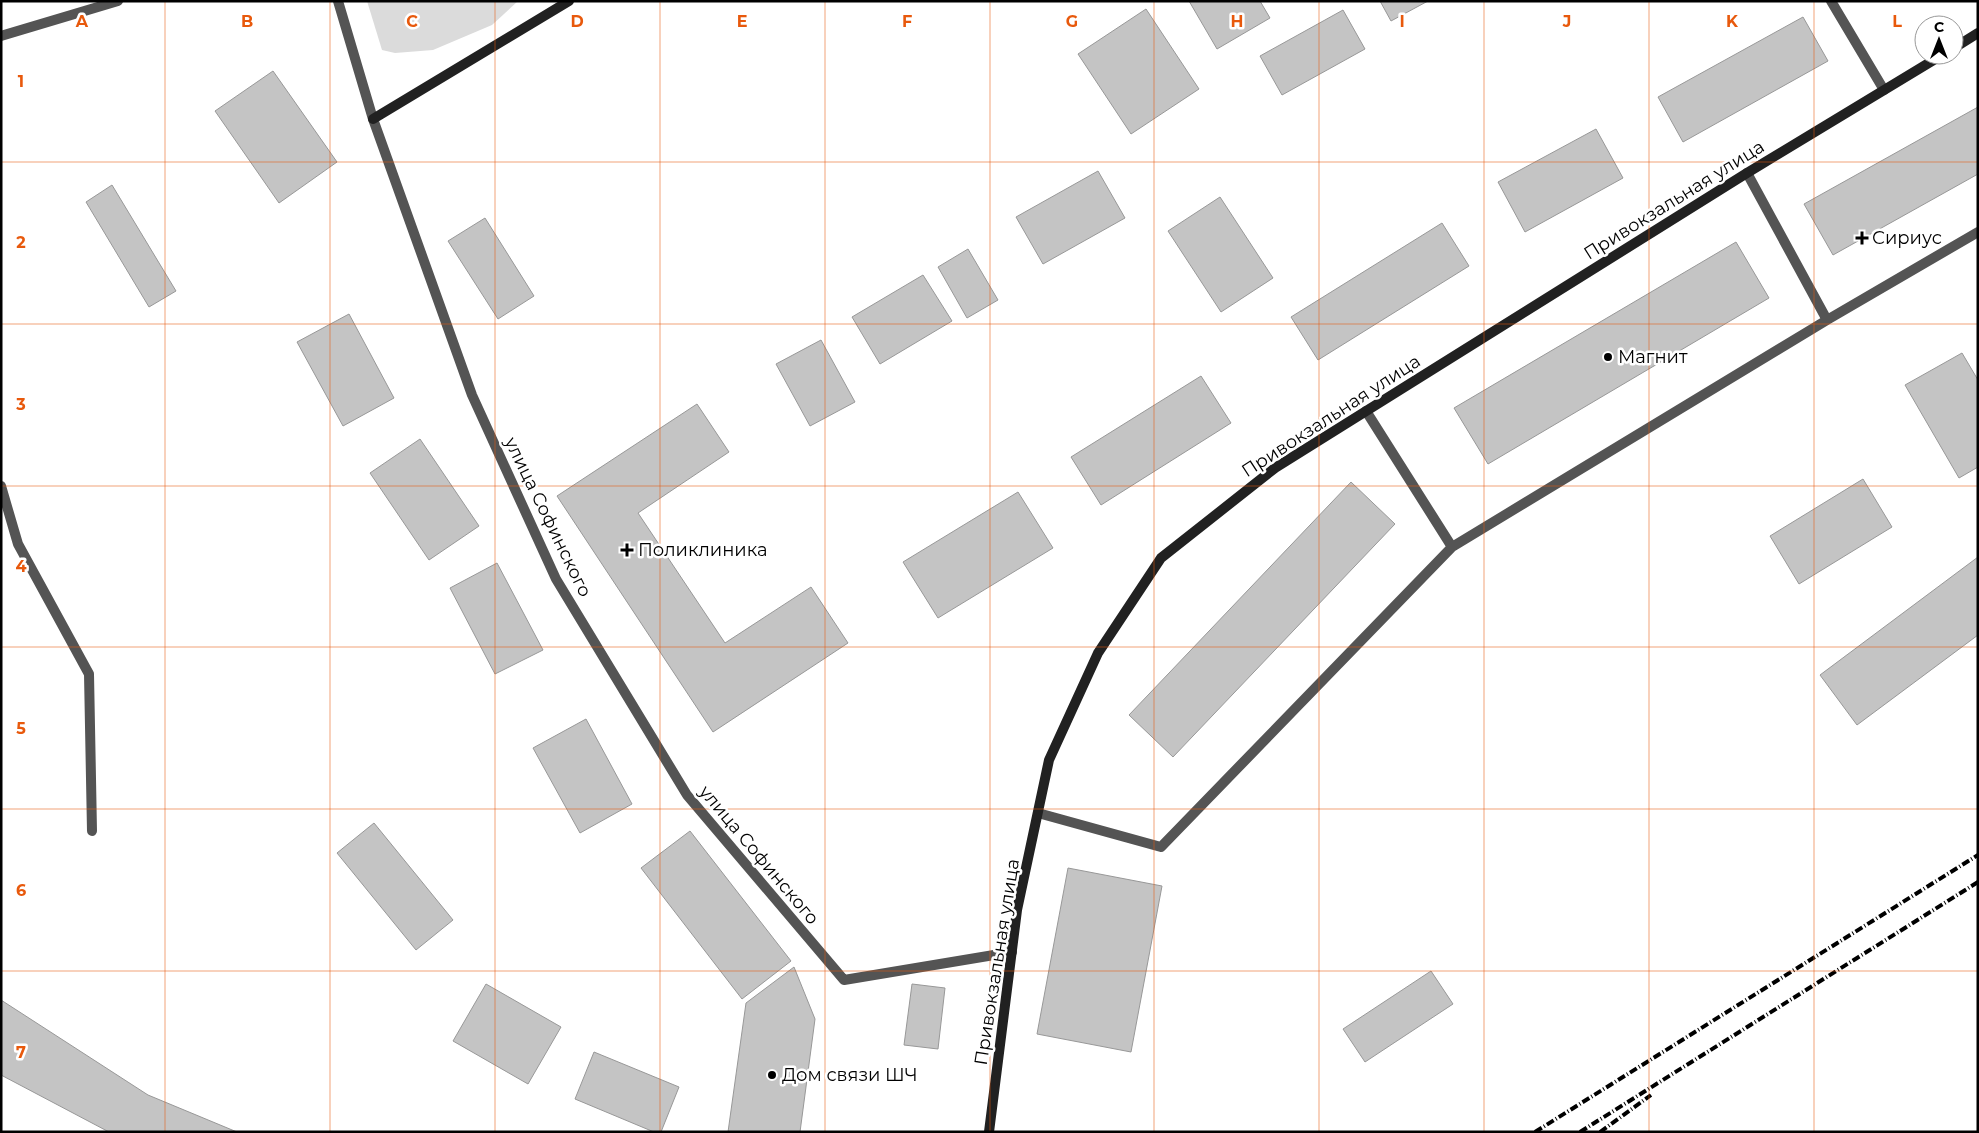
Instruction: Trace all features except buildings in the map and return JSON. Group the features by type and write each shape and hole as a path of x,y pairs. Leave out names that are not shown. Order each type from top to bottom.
{"main road":[{"path":"373,119 569,1"},
{"path":"1964,42 1978,33"},
{"name":"Привокзальная улица","path":"989,1132 1017,910 1049,760 1098,654 1161,558 1275,468 1746,173 1925,65"}],"street":[{"path":"1,36 118,1"},
{"path":"338,1 373,119"},
{"path":"1831,1 1884,90"},
{"name":"улица Софинского","path":"373,119 472,396 556,579 686,795 844,980 1012,952"},
{"path":"1746,173 1828,320"},
{"path":"1038,813 1161,847 1452,547 1828,320 1978,232"},
{"path":"1366,411 1452,547"},
{"path":"1,486 18,544 89,674 92,831"}],"shaded area":[{"path":"367,1 518,1 492,25 433,50 395,53 382,50"}],"railway":[{"path":"1535,1132 1978,855"},
{"path":"1580,1132 1978,882"},
{"path":"1600,1132 1651,1095"}],"place":[{"name":"Сириус","path":"1862,238"},
{"name":"Магнит","path":"1608,357"},
{"name":"Поликлиника","path":"627,550"},
{"name":"Дом связи ШЧ","path":"772,1075"}]}
